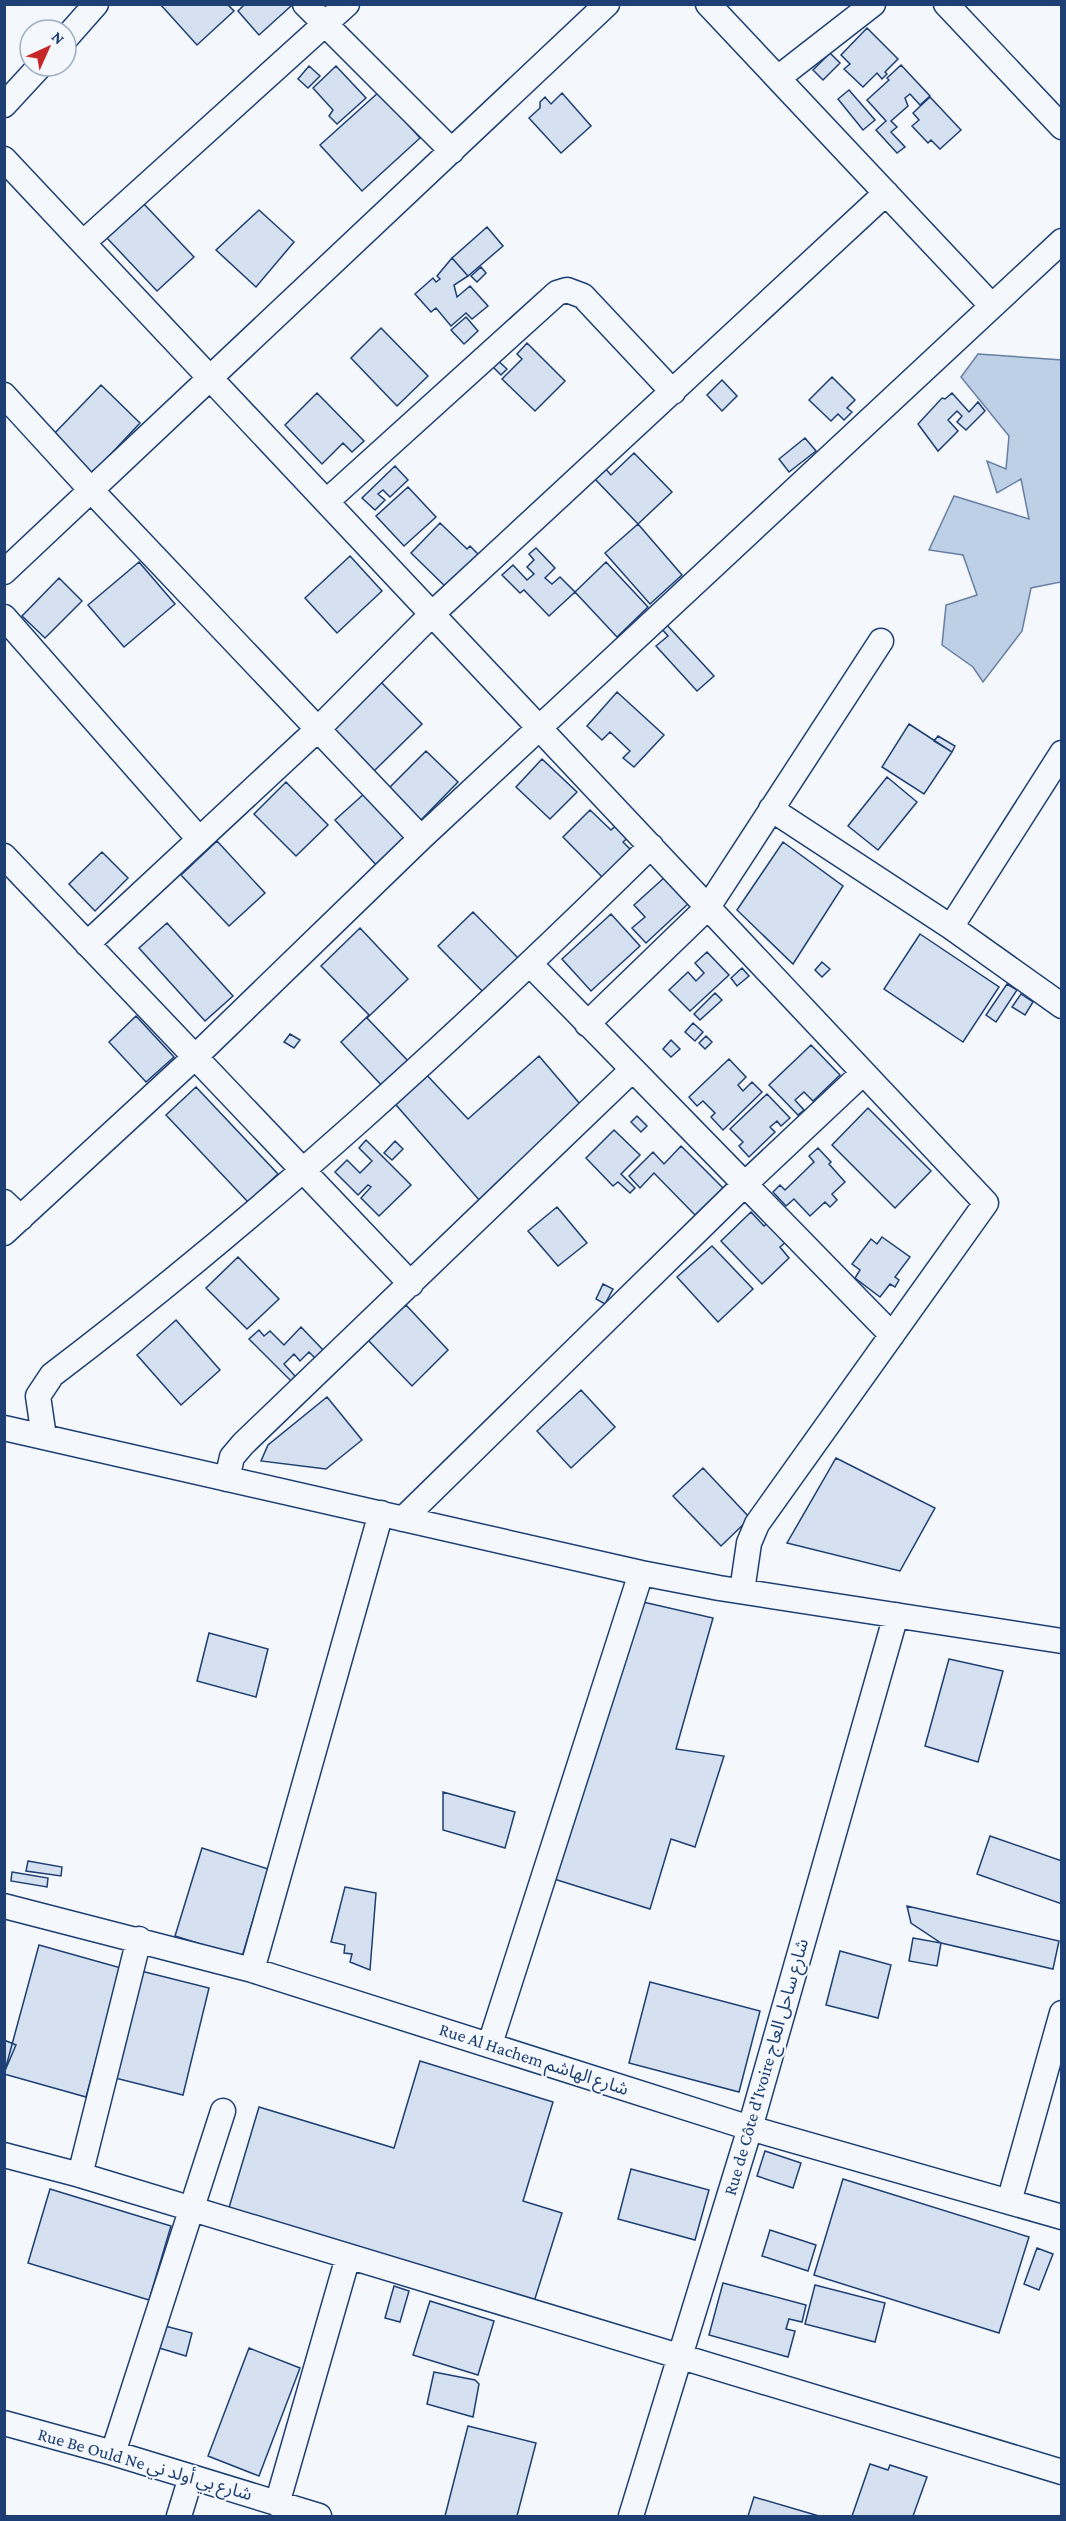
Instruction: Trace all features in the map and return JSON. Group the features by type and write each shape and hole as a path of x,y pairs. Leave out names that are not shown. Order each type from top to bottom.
{"street":[{"path":"305,4 452,151"},
{"path":"84,242 347,4"},
{"path":"4,572 608,4"},
{"path":"708,4 992,306"},
{"path":"778,78 873,4"},
{"path":"946,4 1062,127"},
{"path":"78,24 93,6"},
{"path":"4,105 29,78"},
{"path":"4,159 986,1203 757,1524 749,1543 742,1591"},
{"path":"87,944 318,729 433,613 886,193"},
{"path":"10,1218 195,1057 421,838 1062,241"},
{"path":"327,501 557,293 567,290 583,296 673,392"},
{"path":"4,395 421,838"},
{"path":"4,617 199,839"},
{"path":"587,1023 708,907 880,641"},
{"path":"951,927 1062,753"},
{"path":"771,810 951,927 1062,1006"},
{"path":"44,1437 38,1396 52,1375 303,1171 530,964 651,846"},
{"path":"4,856 411,1284"},
{"path":"530,964 891,1335"},
{"path":"227,1479 232,1457 243,1444 632,1070"},
{"path":"252,1970 392,1516 863,1072"},
{"path":"4,1428 641,1573 1062,1641"},
{"path":"490,2044 641,1573"},
{"name":"Rue de Côte d'Ivoire شارع ساحل العاج","path":"631,2517 750,2127 896,1615"},
{"name":"Rue Al Hachem شارع الهاشم","path":"4,1906 252,1970 750,2127 1062,2217"},
{"path":"80,2175 139,1940"},
{"path":"1009,2202 1062,2013"},
{"path":"113,2453 223,2111"},
{"path":"4,2155 80,2175 1062,2472"},
{"path":"277,2504 348,2256"},
{"name":"Rue Be Ould Ne شارع بي أولد ني","path":"4,2423 113,2453 319,2517"},
{"path":"179,2517 190,2477"}],"water":[{"path":"978,354 1062,360 1061,582 1031,588 1022,631 983,682 973,667 942,645 946,605 977,595 963,555 929,550 954,496 1029,519 1021,479 997,493 987,461 1006,469 1009,436 961,377"}],"building":[{"path":"160,4 227,4 234,11 197,45"},
{"path":"245,4 289,4 291,6 259,35 238,11"},
{"path":"867,28 898,59 885,72 887,74 882,79 877,73 863,87 844,69 850,64 841,55"},
{"path":"830,53 840,63 823,80 813,70"},
{"path":"901,65 930,96 920,105 910,94 905,98 908,106 891,121 897,127 891,132 905,147 897,153 876,130 886,121 867,100 889,80 887,78"},
{"path":"309,66 320,76 308,88 298,79"},
{"path":"336,66 366,98 337,124 329,116 333,110 313,88"},
{"path":"849,90 875,120 863,130 838,99"},
{"path":"379,92 420,138 362,191 320,145"},
{"path":"562,93 591,126 561,153 529,118 540,108 540,102 545,97 551,104"},
{"path":"930,97 961,130 940,149 931,140 928,143 912,126 919,120 913,113"},
{"path":"144,204 194,257 157,291 107,238"},
{"path":"259,210 294,242 256,287 216,250"},
{"path":"487,227 503,246 468,276 452,258"},
{"path":"452,258 468,276 454,285 457,297 470,286 488,306 472,319 466,313 451,326 436,308 431,312 415,294 433,278 436,282 440,279 437,276"},
{"path":"481,267 486,273 477,282 471,276"},
{"path":"466,317 478,331 464,344 451,330"},
{"path":"381,328 428,376 397,406 351,358"},
{"path":"527,343 565,381 535,411 502,379 522,359 517,354"},
{"path":"495,358 507,369 501,375 490,364"},
{"path":"832,377 855,400 847,408 852,412 844,420 838,414 831,421 809,400"},
{"path":"722,380 737,396 722,411 707,395"},
{"path":"101,385 140,423 92,474 52,436"},
{"path":"317,393 364,441 352,452 343,443 322,464 285,425"},
{"path":"952,393 969,412 978,402 985,411 966,430 957,422 962,416 957,411 948,420 958,431 938,451 918,424 942,398 945,399"},
{"path":"805,438 816,451 789,472 779,459"},
{"path":"634,453 672,492 638,524 593,477 604,467 611,475"},
{"path":"395,466 408,480 390,497 383,490 378,494 385,500 375,510 362,498"},
{"path":"408,487 436,517 404,546 376,516"},
{"path":"440,523 467,549 470,546 482,558 450,591 411,553"},
{"path":"638,524 682,575 650,604 605,553"},
{"path":"536,548 555,568 545,578 552,584 560,577 575,592 549,616 524,590 520,593 502,575 513,565 527,580 534,574 527,567 534,560 529,554"},
{"path":"350,556 382,591 337,633 305,598"},
{"path":"139,562 175,604 124,647 88,605"},
{"path":"606,562 648,607 617,637 575,592"},
{"path":"59,578 82,601 45,638 22,616"},
{"path":"666,624 714,676 697,691 656,646 668,636 661,628"},
{"path":"380,681 422,724 374,771 332,727"},
{"path":"617,692 664,735 634,767 623,758 630,751 610,732 602,740 587,726"},
{"path":"909,724 952,752 924,794 882,767"},
{"path":"938,736 955,746 952,752 934,741"},
{"path":"426,751 458,782 419,822 387,790"},
{"path":"542,759 577,792 550,819 516,787"},
{"path":"887,777 917,802 878,850 848,826"},
{"path":"286,782 328,825 296,856 254,814"},
{"path":"365,793 409,841 379,868 335,820"},
{"path":"590,810 611,830 620,822 632,834 623,842 633,852 605,880 563,837"},
{"path":"217,841 265,893 229,926 181,875"},
{"path":"783,842 843,886 793,964 737,910"},
{"path":"102,852 128,878 95,911 69,884"},
{"path":"665,877 689,903 646,943 632,928 645,917 634,905"},
{"path":"473,912 521,961 486,995 438,946"},
{"path":"611,914 640,946 591,991 562,959"},
{"path":"167,923 233,996 205,1021 139,948"},
{"path":"360,928 408,979 367,1018 411,1064 385,1089 341,1042 369,1015 321,966"},
{"path":"920,934 999,987 963,1042 884,989"},
{"path":"707,952 729,975 690,1011 669,990 688,972 696,981 704,973 695,963"},
{"path":"822,962 830,969 822,977 815,970"},
{"path":"742,968 749,976 737,986 731,978"},
{"path":"1007,984 1017,990 996,1022 986,1015"},
{"path":"715,993 722,1000 700,1020 694,1014"},
{"path":"1021,994 1033,1002 1025,1015 1012,1007"},
{"path":"136,1016 174,1057 146,1082 109,1042"},
{"path":"693,1023 703,1032 695,1041 685,1032"},
{"path":"290,1034 300,1040 294,1048 284,1042"},
{"path":"706,1036 712,1042 705,1049 699,1043"},
{"path":"671,1040 680,1049 671,1057 663,1049"},
{"path":"811,1045 840,1075 813,1101 804,1092 795,1100 804,1110 798,1115 769,1085"},
{"path":"539,1056 580,1104 480,1201 390,1098 423,1071 468,1119"},
{"path":"729,1059 746,1077 738,1085 743,1091 752,1082 762,1092 723,1130 711,1117 715,1113 703,1101 697,1106 689,1097"},
{"path":"196,1087 278,1174 248,1202 166,1115"},
{"path":"767,1094 790,1118 781,1126 777,1121 770,1127 775,1132 749,1157 739,1146 743,1142 730,1129"},
{"path":"868,1108 931,1171 895,1208 832,1145"},
{"path":"637,1116 647,1126 641,1132 631,1122"},
{"path":"614,1130 640,1155 621,1174 635,1188 630,1193 618,1182 613,1186 586,1158"},
{"path":"366,1140 411,1185 379,1216 361,1198 371,1187 368,1185 358,1195 335,1172 347,1160 360,1173 372,1161 359,1148"},
{"path":"395,1141 403,1149 392,1160 384,1153"},
{"path":"681,1146 723,1188 695,1215 654,1173 640,1188 629,1176 653,1152 664,1164"},
{"path":"818,1148 845,1182 832,1194 837,1200 830,1207 825,1202 810,1216 794,1199 786,1206 773,1192 780,1185 785,1190 814,1162 809,1156"},
{"path":"557,1207 587,1243 558,1266 528,1231"},
{"path":"751,1212 764,1226 770,1221 788,1240 780,1247 789,1258 762,1284 721,1241"},
{"path":"882,1237 910,1257 895,1277 899,1280 895,1287 890,1284 880,1297 855,1278 860,1270 852,1264 871,1239 877,1244"},
{"path":"712,1246 753,1289 718,1322 677,1277"},
{"path":"238,1257 279,1299 247,1329 206,1288"},
{"path":"603,1284 613,1289 605,1304 596,1299"},
{"path":"406,1305 448,1350 412,1386 367,1339"},
{"path":"176,1320 220,1370 181,1405 137,1355"},
{"path":"301,1327 325,1352 317,1360 309,1352 300,1361 294,1354 284,1364 295,1376 291,1381 249,1339 259,1330 264,1336 270,1331 284,1345"},
{"path":"581,1390 615,1427 571,1468 537,1431"},
{"path":"327,1397 362,1440 326,1469 261,1461 268,1445"},
{"path":"836,1458 935,1508 900,1571 787,1543"},
{"path":"703,1468 750,1518 721,1546 673,1496"},
{"path":"643,1602 713,1618 676,1749 724,1756 695,1847 671,1839 650,1909 554,1879"},
{"path":"209,1633 268,1649 256,1697 197,1681"},
{"path":"949,1659 1003,1671 978,1762 925,1746"},
{"path":"443,1792 515,1812 505,1848 443,1830"},
{"path":"990,1836 1062,1861 1062,1904 977,1874"},
{"path":"202,1848 268,1869 242,1957 175,1936"},
{"path":"28,1861 62,1867 61,1876 26,1871"},
{"path":"12,1872 48,1878 47,1887 11,1881"},
{"path":"345,1887 376,1893 370,1970 350,1962 352,1954 344,1953 345,1945 331,1942"},
{"path":"907,1906 1059,1941 1053,1969 941,1943 911,1923"},
{"path":"913,1938 941,1943 937,1966 909,1961"},
{"path":"39,1945 121,1968 86,2097 4,2074"},
{"path":"840,1951 891,1965 878,2018 826,2005"},
{"path":"137,1970 209,1988 183,2095 111,2077"},
{"path":"650,1982 760,2011 739,2092 629,2063"},
{"path":"4,2040 16,2045 4,2073"},
{"path":"420,2061 553,2102 523,2201 562,2213 533,2305 228,2211 259,2107 394,2148"},
{"path":"765,2151 801,2163 793,2188 757,2176"},
{"path":"631,2169 709,2190 695,2240 618,2219"},
{"path":"843,2179 1029,2237 999,2333 814,2275"},
{"path":"50,2189 171,2226 149,2300 28,2263"},
{"path":"770,2230 816,2245 808,2271 762,2256"},
{"path":"1037,2248 1053,2254 1039,2290 1024,2284"},
{"path":"723,2283 806,2305 802,2322 789,2319 786,2329 795,2331 788,2357 709,2335"},
{"path":"815,2285 885,2303 875,2342 805,2324"},
{"path":"394,2286 409,2291 400,2322 385,2318"},
{"path":"430,2301 494,2321 478,2375 413,2355"},
{"path":"165,2326 192,2333 186,2356 159,2348"},
{"path":"249,2348 300,2368 259,2476 208,2456"},
{"path":"434,2372 475,2380 479,2384 473,2417 427,2404"},
{"path":"468,2426 536,2443 517,2516 445,2516"},
{"path":"870,2464 888,2470 890,2465 927,2477 913,2516 852,2516"},
{"path":"754,2497 819,2516 748,2516"}]}
